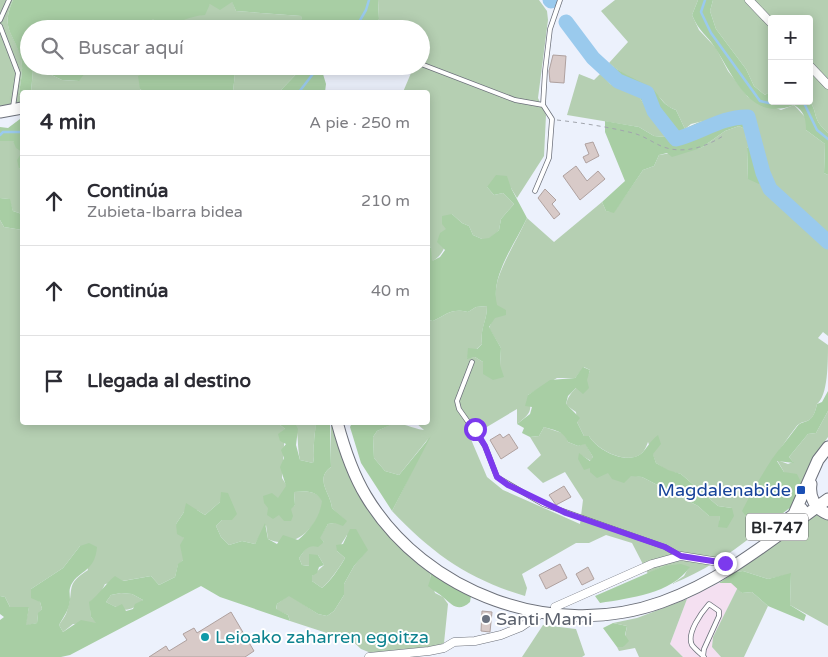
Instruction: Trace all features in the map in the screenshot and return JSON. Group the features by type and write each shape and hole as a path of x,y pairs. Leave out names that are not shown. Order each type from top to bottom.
{"main road":[{"path":"0,112 19,111"},
{"path":"0,119 19,111"},
{"name":"BI-747","path":"338,425 344,449 366,497 382,519 415,555 439,573 479,594 542,613 584,616 606,615 661,603 706,583 815,504 828,490"},
{"name":"BI-747","path":"345,425 356,461 368,487 383,510 413,544 448,570 471,583 521,601 555,607 603,608 629,604 661,595 689,584 725,563 794,514 828,499"},
{"path":"794,514 828,447"},
{"path":"828,463 813,475 810,494 815,504 828,514"}],"street":[{"path":"755,2 768,19"},
{"path":"813,69 828,85"},
{"path":"555,607 652,564 681,556 725,563"},
{"path":"369,657 429,651 444,648 454,642 475,641 501,635 521,627 542,613"}],"lane":[{"path":"0,20 9,0"},
{"path":"535,191 549,158 552,119 543,105 550,29 560,0"},
{"path":"0,26 18,73 19,111"},
{"path":"430,67 515,100 543,105"},
{"path":"472,362 457,401 459,409 485,446 497,477 544,504 665,547 681,556"},
{"path":"710,604 719,612 719,616 704,649 704,657 692,645 691,638 698,620 710,604"}],"path":[{"path":"552,119 639,134 668,148 682,149 708,146 723,136"}],"shaded area":[{"path":"731,582 738,587 713,637 712,647 721,657 683,657 670,644 687,599 719,583"}],"green space":[{"path":"0,0 13,0 9,10 8,25 20,55 20,75 22,76 19,95 20,102 0,106"},
{"path":"13,0 378,0 379,19 302,20 301,16 236,11 232,2 220,10 210,4 205,15 183,20 20,20 20,56 9,31 9,10"},
{"path":"378,0 539,0 547,11 548,20 538,98 546,115 544,156 517,198 511,188 487,187 494,195 503,193 514,204 501,219 499,230 489,239 482,239 473,235 469,226 462,223 452,214 445,247 442,253 431,262 430,90 404,90 410,75 430,75 430,20 379,19"},
{"path":"615,0 698,0 692,15 699,30 716,48 728,71 748,97 781,110 794,105 806,118 806,130 825,144 824,173 828,175 828,336 823,332 818,338 828,345 827,378 821,400 817,404 813,416 796,427 780,449 756,493 748,522 749,534 754,535 725,556 672,584 684,576 689,567 664,566 648,574 632,543 606,535 589,543 576,543 522,574 527,588 525,596 486,582 452,563 422,540 392,511 428,439 399,475 385,471 374,458 373,437 377,431 390,425 404,425 424,430 418,425 430,425 430,320 433,321 454,311 468,312 476,307 487,306 482,344 467,358 475,357 483,362 483,374 500,365 501,348 489,328 492,322 498,279 527,218 554,242 602,202 606,211 614,212 643,170 654,166 659,155 701,148 725,131 739,126 745,129 746,139 750,144 747,148 748,179 770,175 754,116 748,110 691,124 685,129 676,110 609,63 628,42 601,11","holes":["584,367 590,370 585,379 570,394 566,405 576,412 577,422 584,436 589,436 599,446 613,455 629,458 636,457 642,453 648,442 656,463 668,471 681,474 718,506 732,508 719,527 720,516 709,516 698,506 642,477 590,468 579,454 591,461 593,457 585,443 578,446 568,442 565,434 544,427 539,436 530,437 541,455 527,468 543,483 565,472 583,500 580,524 503,490 487,477 470,437 517,409 517,424 529,412 528,395 557,378 575,378"]},
{"path":"698,0 713,0 710,11 716,29 746,69 754,86 765,95 768,93 768,105 794,105 779,109 766,108 755,103 738,84 692,15"},
{"path":"713,0 828,0 828,133 817,120 812,105 813,15 768,15 768,93 765,95 754,86 746,69 716,29 710,11"},
{"path":"232,1 236,11 301,16 302,20 178,20 210,4"},
{"path":"609,63 623,73 652,88 666,104 676,110 685,129 715,117 748,110 754,116 770,175 759,184 748,179 747,148 750,144 746,139 745,129 739,126 725,131 701,148 672,157 667,153 659,155 654,166 643,170 614,213 606,211 602,202 625,181 605,132 605,121 639,127 654,136 665,137 638,95 610,84 601,73"},
{"path":"601,73 610,84 638,95 665,137 654,136 639,127 567,115 579,74 594,80"},
{"path":"22,75 33,75 31,90 20,90 19,95"},
{"path":"33,75 51,75 62,80 78,81 83,75 149,75 140,89 141,90 31,90"},
{"path":"51,75 84,75 79,81 62,80"},
{"path":"235,75 295,75 281,90 233,90"},
{"path":"235,75 233,90 141,90 138,76"},
{"path":"295,75 323,75 326,84 325,90 281,90"},
{"path":"794,105 812,105 817,120 828,133 828,175 824,173 825,144 806,130 805,118"},
{"path":"20,119 20,151 16,148 13,141 0,141 0,127 8,128"},
{"path":"0,141 13,141 20,150 20,213 13,211 9,199 0,198"},
{"path":"20,155 19,169 17,160"},
{"path":"496,175 507,176 511,188 527,218 505,260 497,283 497,305 506,310 506,315 495,318 489,327 501,348 500,365 504,377 493,380 483,374 483,362 475,357 467,359 468,348 477,349 482,344 487,306 476,307 468,312 454,311 433,321 430,320 430,247 432,261 440,257 445,250 437,242 440,233 446,229 442,224 442,216 452,214 462,223 469,226 473,235 482,239 489,238 499,230 501,219 514,204 503,193 494,195 487,187"},
{"path":"0,198 10,199 13,211 20,213 20,230 4,227 0,220"},
{"path":"0,220 4,227 20,230 20,425 280,425 285,429 282,478 287,486 279,515 295,505 294,492 314,493 323,501 321,511 311,528 296,539 287,542 268,539 266,525 255,544 242,541 229,545 221,537 216,526 222,520 220,502 205,515 197,510 184,512 176,524 184,538 183,560 178,565 175,577 159,585 151,576 105,584 100,594 90,602 91,617 97,623 73,624 63,632 59,625 65,616 73,584 88,570 80,546 63,568 31,589 40,602 42,609 38,614 37,623 25,626 29,607 10,607 5,597 0,596"},
{"path":"583,367 590,370 587,380 589,388 583,394 576,388 568,396 566,404 580,418 577,422 584,436 589,436 605,451 613,455 629,458 636,457 642,453 658,435 661,444 653,454 656,463 668,470 681,474 718,506 732,508 734,516 727,528 718,527 720,516 709,516 698,506 642,477 631,476 624,483 612,479 608,473 597,478 590,472 590,468 584,470 578,459 579,453 590,461 593,457 585,444 578,446 568,442 564,435 544,427 539,436 530,437 522,433 524,428 517,424 530,414 532,407 525,406 528,395 550,380 575,378"},
{"path":"828,391 828,411 816,433 808,434 789,457 794,463 777,461 784,472 797,474 802,484 791,507 754,535 749,534 748,519 742,511 753,491 775,455 799,425 813,416 817,404 822,402"},
{"path":"828,411 828,437 818,451 802,484 784,472 777,460 788,464 793,462 789,457 808,434 816,433"},
{"path":"280,425 296,425 298,429 296,445 300,460 313,463 315,425 330,425 331,467 324,476 324,482 332,508 347,521 343,526 335,523 328,524 320,538 324,542 318,547 312,546 307,548 299,558 302,565 309,566 309,554 318,555 324,565 319,567 317,573 312,576 312,581 322,588 335,574 345,558 337,551 336,545 343,544 350,529 356,529 368,550 354,566 344,584 344,595 334,611 327,616 318,614 289,596 277,604 276,609 288,615 290,621 220,597 201,586 70,655 61,657 0,657 0,620 4,617 0,614 0,596 5,597 10,607 29,607 26,625 37,623 38,613 42,609 40,602 31,598 31,589 63,568 80,546 89,543 97,547 96,556 89,567 76,578 70,588 69,607 59,625 63,632 81,620 96,623 91,617 89,602 115,576 123,581 151,576 159,585 175,577 178,564 183,560 180,545 184,538 177,534 176,524 184,512 186,503 205,515 220,502 221,492 228,493 237,514 232,520 222,520 216,526 221,537 229,545 242,541 255,544 265,523 268,539 277,544 283,535 298,540 307,532 317,518 322,501 310,492 294,492 295,505 291,509 293,516 291,521 284,521 279,515 273,519 267,515 268,508 264,503 263,496 272,493 278,498 286,486 280,467 284,458 281,450 286,444 280,441 278,434 285,429","holes":["121,593 132,594 143,600 135,604 133,609 126,611 122,604 116,607 106,602 111,595"]},
{"path":"295,425 315,425 313,463 300,460"},
{"path":"331,425 346,467 429,570 435,593 443,597 448,604 444,643 437,646 371,653 361,649 346,635 333,635 290,621 288,615 276,610 277,604 289,595 318,614 327,616 334,611 344,595 344,584 354,566 367,550 347,535 337,551 345,558 335,574 322,588 312,581 312,576 324,565 318,555 310,566 302,565 299,558 307,547 324,542 319,538 328,524 346,521 332,508 325,487 324,476 331,467"},
{"path":"351,425 391,425 377,431 373,437 374,458 385,471 399,475 431,436 392,511 361,463"},
{"path":"817,514 828,518 828,626 790,605 791,574 768,579 743,571 735,572"},
{"path":"681,564 690,567 682,576 661,589 637,597 600,603 595,596 664,566"},
{"path":"429,570 471,596 470,602 463,607 456,607 430,588 428,586 431,577"},
{"path":"743,571 768,579 791,573 790,605 806,615 804,621 768,606 752,592 742,593 731,583 719,583 735,572"},
{"path":"738,587 742,593 752,592 768,606 744,657 721,657 712,647 713,637"},
{"path":"121,593 132,594 143,600 126,610 106,602 111,595"},
{"path":"687,599 670,644 683,657 639,657 635,648 619,651 617,647 623,647 627,626 613,623 637,618"},
{"path":"613,623 627,626 625,635 629,641 623,647 617,647 603,628"},
{"path":"543,625 576,629 585,655 582,657 522,657"}],"building":[{"path":"553,55 566,56 564,83 550,82 549,71"},
{"path":"593,142 599,156 586,163 583,157 589,154 585,144"},
{"path":"576,166 587,181 598,171 605,179 580,200 563,176"},
{"path":"545,189 556,200 552,204 560,214 554,219 538,198"},
{"path":"500,434 503,438 509,434 518,448 501,459 490,440"},
{"path":"564,486 571,497 556,505 549,495"},
{"path":"560,564 567,578 546,589 539,575"},
{"path":"588,567 594,579 582,585 576,574"},
{"name":"Santi Mami","path":"482,611 492,612 490,632 481,631"},
{"name":"Leioako zaharren egoitza","path":"231,612 254,651 245,657 149,657 166,646 169,651 187,640 183,634 194,628 197,633"}],"waterway":[{"path":"360,20 369,0"},
{"path":"705,0 701,12 711,33 760,101 768,103"},
{"path":"566,22 593,58 618,81 647,93 654,111 676,139 730,119 748,117 763,173 770,189 828,242"},
{"path":"301,90 312,75"},
{"path":"805,105 817,130 828,139"},
{"path":"0,135 3,132 20,132"}],"place":[{"name":"Magdalenabide","path":"801,490"},
{"name":"Santi Mami","path":"486,619"},
{"name":"Leioako zaharren egoitza","path":"205,637"}],"route":[{"path":"475,429 485,446 497,477 508,485 544,504 665,547 681,556 725,563"}]}
